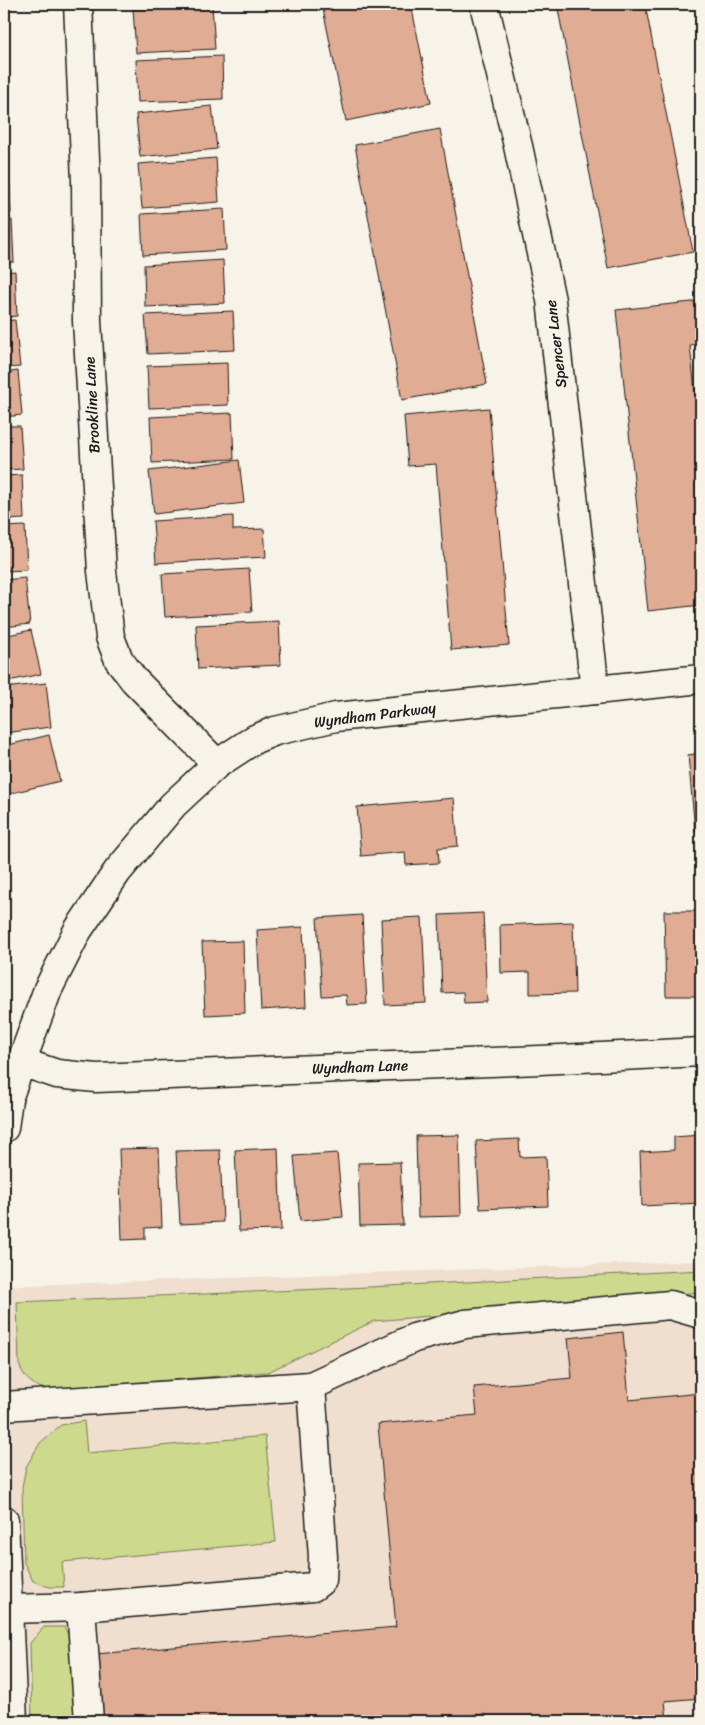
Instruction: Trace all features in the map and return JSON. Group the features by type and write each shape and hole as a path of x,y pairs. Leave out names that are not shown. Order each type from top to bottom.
{"street":[{"name":"Brookline Lane","path":"78,4 86,181 87,322 102,571 110,637 119,660 134,680 217,764"},
{"name":"Spencer Lane","path":"484,4 518,146 551,300 595,690"},
{"name":"Wyndham Parkway","path":"4,1128 13,1070 48,988 78,930 117,872 173,805 217,764 254,739 275,731 336,718 701,678"},
{"name":"Wyndham Lane","path":"13,1070 96,1078 701,1052"},
{"path":"4,1406 311,1386 414,1338 465,1324 670,1305 701,1314"},
{"path":"8,1609 81,1607 313,1587 322,1580 323,1557 311,1386"},
{"path":"4,1520 13,1721"},
{"path":"81,1607 89,1721"}],"shaded area":[{"path":"701,1261 701,1721 4,1721 4,1286"}],"green space":[{"path":"701,1270 701,1292 374,1321 268,1372 48,1390 30,1381 19,1364 17,1302"},
{"path":"84,1421 87,1453 265,1436 276,1542 62,1562 64,1587 49,1587 33,1581 24,1563 22,1487 26,1467 40,1443 61,1425"},
{"path":"44,1627 64,1627 70,1638 76,1721 32,1721 30,1643"}],"building":[{"path":"322,4 411,4 431,103 346,121"},
{"path":"557,4 645,4 693,252 608,268"},
{"path":"212,5 215,49 136,53 133,9"},
{"path":"4,18 6,18 8,63 4,63"},
{"path":"222,56 223,99 138,102 136,60"},
{"path":"212,106 217,149 140,157 136,114"},
{"path":"440,129 487,384 402,400 355,145"},
{"path":"216,158 219,202 142,208 138,164"},
{"path":"4,169 9,169 11,213 4,214"},
{"path":"224,209 226,250 143,255 141,214"},
{"path":"4,220 12,220 14,262 4,262"},
{"path":"223,260 225,303 145,307 144,265"},
{"path":"15,271 17,316 4,317 4,272"},
{"path":"701,301 701,344 690,345 701,446 701,605 648,611 616,310"},
{"path":"233,311 235,350 148,354 145,315"},
{"path":"15,320 20,367 4,368 4,321"},
{"path":"227,363 228,405 149,408 147,366"},
{"path":"18,371 22,415 4,417 4,373"},
{"path":"489,408 509,645 451,650 436,464 408,466 404,416"},
{"path":"232,413 234,459 152,463 150,417"},
{"path":"4,426 20,426 23,469 4,470"},
{"path":"239,460 244,503 154,514 149,471"},
{"path":"22,475 24,519 4,520 4,476"},
{"path":"233,516 233,530 264,529 266,557 156,563 153,521"},
{"path":"25,526 27,570 4,571 4,527"},
{"path":"249,569 252,612 165,617 162,574"},
{"path":"25,578 30,624 4,627 4,580"},
{"path":"279,621 281,665 198,669 196,625"},
{"path":"31,630 41,674 4,682 4,636"},
{"path":"46,683 51,727 4,733 4,688"},
{"path":"49,735 60,781 4,795 4,746"},
{"path":"701,753 701,830 695,831 688,755"},
{"path":"454,798 458,846 438,848 439,863 406,865 405,852 361,856 357,807"},
{"path":"664,911 701,911 701,996 666,996"},
{"path":"483,913 487,1002 464,1003 463,992 442,993 439,915"},
{"path":"362,915 367,1004 347,1005 346,995 322,996 317,918"},
{"path":"422,917 426,1003 385,1005 381,919"},
{"path":"573,922 575,993 530,994 530,972 501,973 500,925"},
{"path":"303,927 306,1007 261,1010 257,930"},
{"path":"243,941 245,1013 205,1015 202,942"},
{"path":"459,1135 461,1216 418,1217 416,1136"},
{"path":"701,1135 701,1203 642,1206 640,1152 674,1150 674,1137"},
{"path":"519,1139 520,1157 546,1156 548,1206 480,1209 476,1141"},
{"path":"159,1148 162,1227 145,1228 145,1239 122,1240 119,1149"},
{"path":"278,1148 281,1230 239,1231 235,1150"},
{"path":"220,1150 223,1222 180,1224 176,1151"},
{"path":"337,1153 343,1217 300,1221 294,1156"},
{"path":"400,1162 403,1225 360,1226 358,1163"},
{"path":"623,1332 629,1400 701,1393 701,1698 665,1701 667,1721 486,1721 485,1714 409,1721 102,1721 96,1654 396,1627 378,1424 477,1415 474,1387 572,1378 568,1338"}]}
